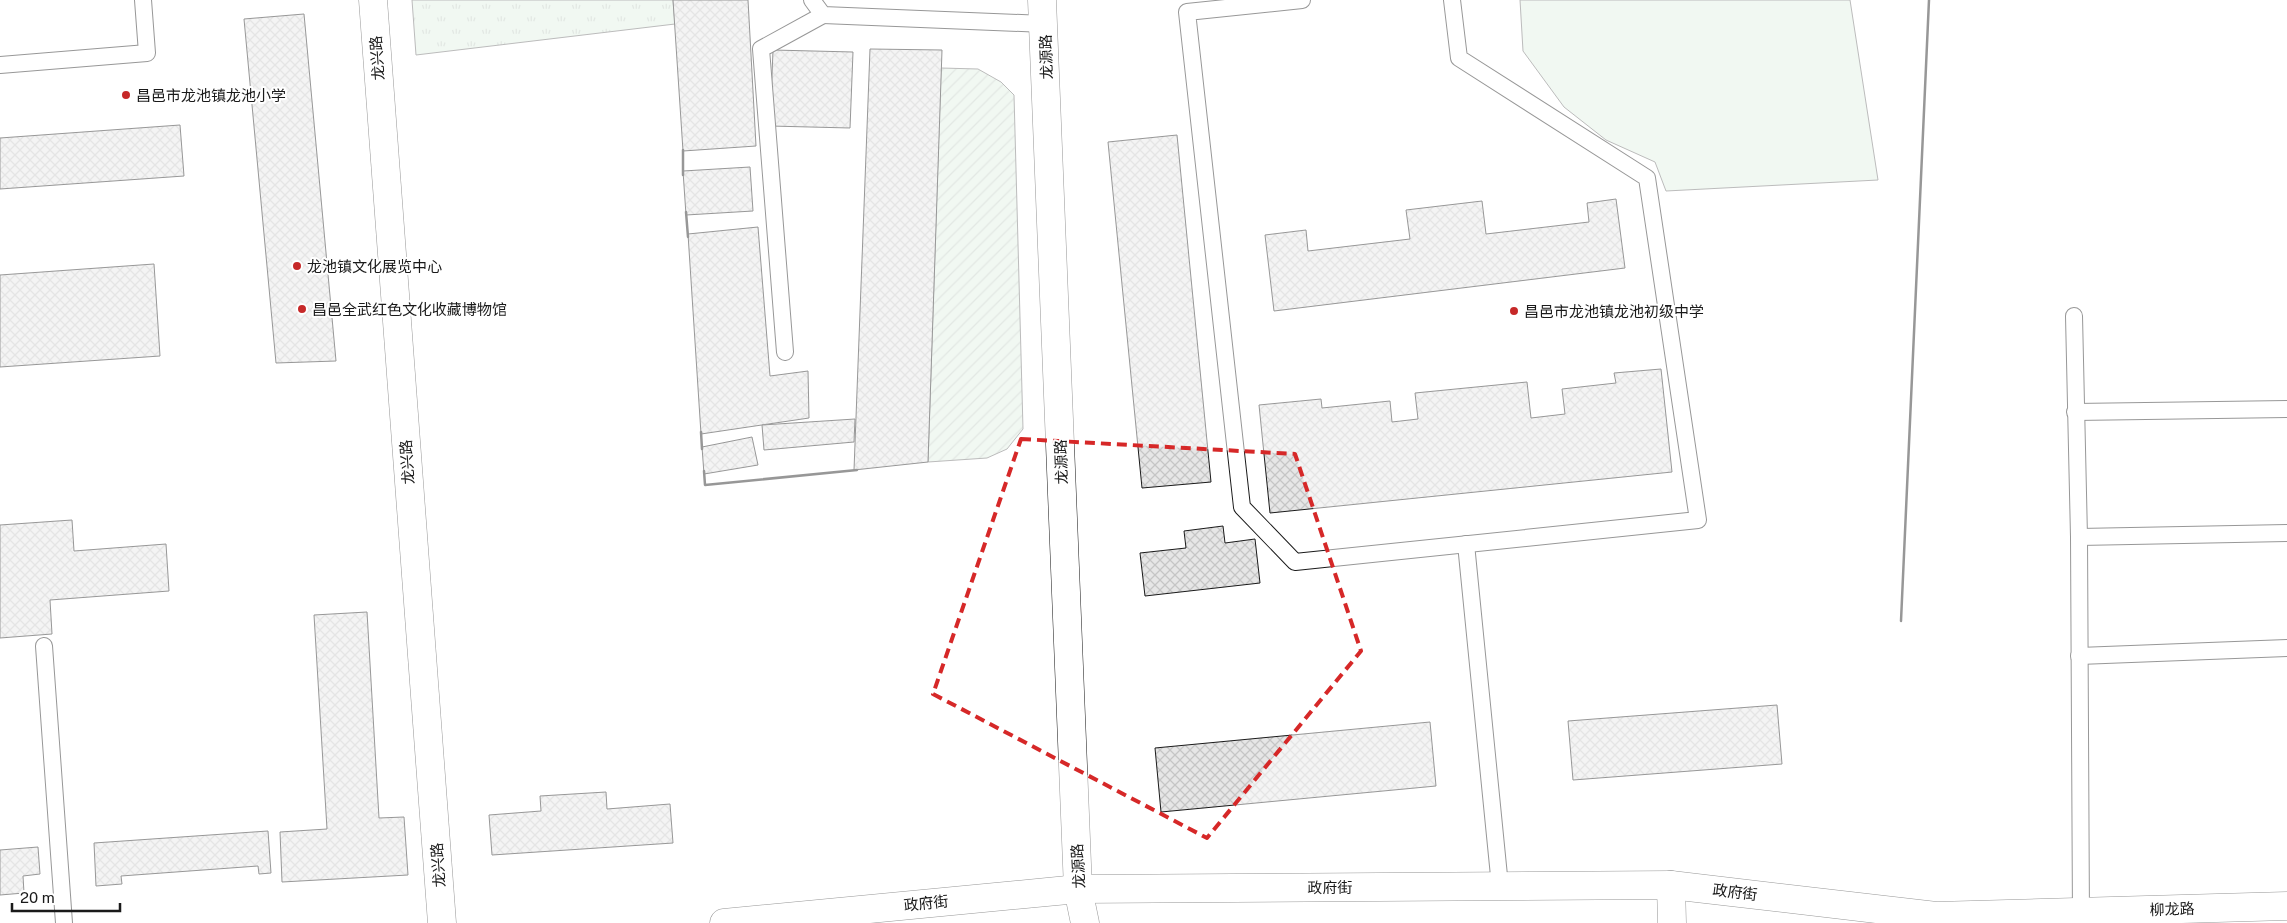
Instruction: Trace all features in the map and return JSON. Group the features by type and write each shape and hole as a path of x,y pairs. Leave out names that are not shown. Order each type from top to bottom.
{"street":[{"name":"龙兴路","path":"373,0 442,923"},
{"name":"龙源路","path":"1043,12 1078,889 1085,923"},
{"name":"政府街","path":"724,923 1078,889 1671,885 1936,919"},
{"path":"1671,885 1672,923"},
{"name":"柳龙路","path":"1936,919 2081,917 2287,906"}],"lane":[{"path":"0,65 147,53 143,0"},
{"path":"812,0 823,15"},
{"path":"1302,0 1187,12 1242,507 1295,562 1698,520 1647,178 1459,58 1452,0"},
{"path":"785,352 761,49 823,15 1043,12"},
{"path":"2074,316 2079,537 2081,917"},
{"path":"2075,412 2287,409"},
{"path":"2079,537 2287,532"},
{"path":"1466,544 1500,886"},
{"path":"44,646 64,923"},
{"path":"2079,656 2287,648"}],"highlighted area":[{"path":"1021,439 1295,454 1361,651 1207,838 933,694"}],"green space":[{"path":"412,0 673,0 675,24 416,55"},
{"path":"1520,0 1850,0 1878,180 1666,191 1655,162 1606,140 1564,107 1523,51"},
{"path":"941,68 978,69 1001,82 1014,95 1023,429 1007,449 987,458 928,462"}],"building":[{"path":"673,0 748,0 756,146 683,151"},
{"name":"龙池镇文化展览中心","path":"304,14 336,361 276,363 244,19"},
{"path":"870,49 942,50 928,462 854,470"},
{"path":"773,50 853,52 850,128 770,126"},
{"path":"180,125 184,176 0,189 0,138"},
{"path":"1177,135 1211,482 1142,488 1108,142"},
{"path":"750,167 753,211 686,215 683,171"},
{"path":"1616,199 1625,268 1274,311 1265,235 1306,230 1308,251 1410,239 1406,210 1482,201 1486,234 1589,222 1587,203"},
{"path":"758,227 770,376 808,371 809,418 701,434 688,234"},
{"path":"154,264 160,356 0,367 0,275"},
{"path":"1661,369 1672,472 1270,513 1259,405 1321,399 1322,408 1390,401 1392,422 1418,419 1415,393 1527,382 1531,418 1565,414 1562,389 1616,383 1614,373"},
{"path":"855,419 854,442 764,450 762,425"},
{"path":"752,437 758,465 704,474 702,447"},
{"path":"72,520 74,551 166,544 169,591 50,600 52,634 0,638 0,525"},
{"path":"1223,526 1225,543 1255,539 1260,583 1145,596 1140,553 1186,548 1184,531"},
{"path":"367,612 379,818 404,817 408,875 282,882 280,832 327,829 314,615"},
{"path":"1777,705 1782,764 1573,780 1568,721"},
{"path":"1430,722 1436,786 1161,812 1155,748"},
{"path":"606,792 607,809 670,804 673,843 492,855 489,815 541,811 540,796"},
{"path":"268,831 271,873 259,874 258,866 121,876 122,884 96,886 94,843"},
{"path":"38,847 40,874 23,876 24,893 0,895 0,850"}],"wall":[{"path":"1901,621 1929,0"},
{"path":"683,150 683,175"},
{"path":"686,212 688,237"},
{"path":"701,432 702,449"},
{"path":"704,471 705,485 857,470"}],"place":[{"name":"昌邑市龙池镇龙池小学","path":"126,95"},
{"name":"龙池镇文化展览中心","path":"297,266"},
{"name":"昌邑全武红色文化收藏博物馆","path":"302,309"},
{"name":"昌邑市龙池镇龙池初级中学","path":"1514,311"}]}
